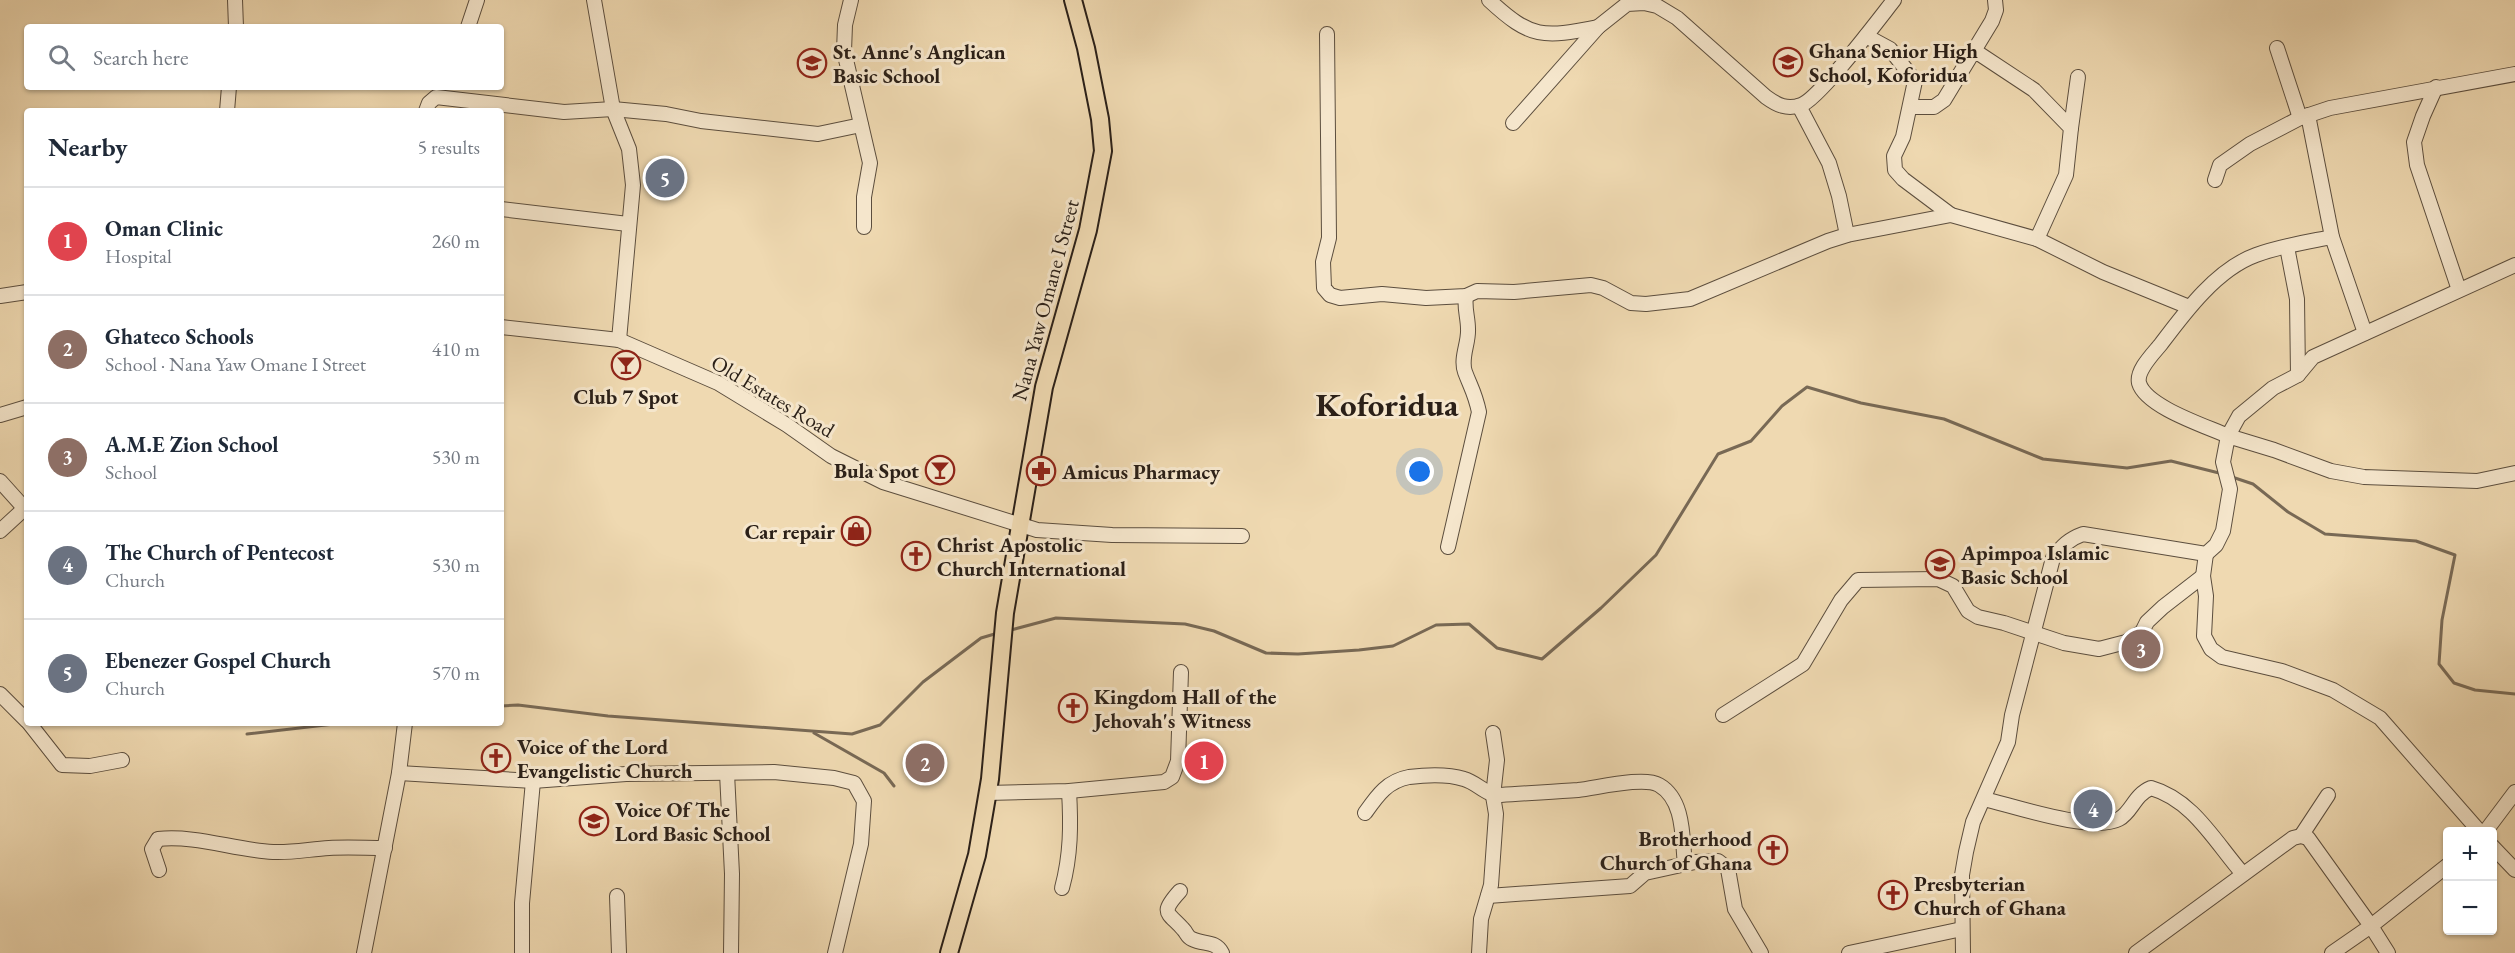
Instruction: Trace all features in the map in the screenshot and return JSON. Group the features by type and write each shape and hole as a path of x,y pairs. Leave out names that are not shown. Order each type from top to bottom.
{"main road":[{"name":"Nana Yaw Omane I Street","path":"987,793 1000,650 1019,524 1044,387 1088,230 1103,151 1091,72 1073,0"},
{"path":"949,953 977,855 987,793"}],"street":[{"path":"235,0 236,24"},
{"path":"469,24 477,0"},
{"path":"594,0 613,109 629,149 633,185 619,340"},
{"path":"851,0 845,25 844,51 870,163 864,197 864,227"},
{"path":"1489,0 1517,24 1541,34 1558,35 1598,27"},
{"path":"1513,123 1598,27 1614,12 1627,4 1644,3 1658,6 1677,18 1776,105 1787,107 1799,106 1815,95 1894,0"},
{"path":"1911,106 1934,107 1939,105 1975,51 1996,10 1995,0"},
{"path":"1327,34 1329,238 1323,262 1324,288 1330,295 1340,298 1382,294 1426,298 1466,296 1477,291 1514,292 1591,285 1603,288 1631,303 1646,304 1690,299 1828,241 1847,235 1951,215"},
{"path":"1866,36 1890,49 1915,81 1903,137 1894,156 1895,170 1903,179 1951,215 2037,239 2103,272 2189,307"},
{"path":"2277,48 2304,116 2332,237 2365,333"},
{"path":"1975,51 2034,90 2071,128"},
{"path":"2215,180 2220,165 2250,144 2304,116 2330,108 2515,74"},
{"path":"2037,239 2066,175 2078,77"},
{"path":"2436,87 2423,116 2415,142 2417,165 2459,290"},
{"path":"227,108 229,90"},
{"path":"427,108 436,97 456,93 564,112 613,109 666,114 712,123 818,134 861,125"},
{"path":"1799,106 1829,163 1847,235"},
{"path":"504,209 628,224"},
{"path":"2332,237 2255,255 2218,278 2189,307 2146,363 2139,375 2139,383 2146,394 2166,408 2228,436 2331,471 2364,477 2478,481 2515,473"},
{"path":"2287,247 2297,299 2298,375"},
{"path":"2476,827 2380,718 2333,690 2282,671 2222,657 2211,649 2204,636 2206,596 2203,576 2206,554 2216,545 2223,531 2230,489 2223,462 2228,436 2238,416 2273,388 2298,375 2313,357 2515,265"},
{"path":"0,296 24,292"},
{"path":"1448,547 1479,412 1476,393 1464,370 1463,360 1468,328 1465,315 1466,296"},
{"name":"Old Estates Road","path":"504,327 619,340 718,383 787,425 831,456 883,482 1037,530 1112,535 1242,536"},
{"path":"0,415 24,407"},
{"path":"0,481 24,509"},
{"path":"0,531 24,511"},
{"path":"1963,953 1962,874 1973,822 2008,742 2012,715 2053,558 2062,545 2071,538 2083,534 2206,554"},
{"path":"1723,715 1803,664 1841,600 1858,579 1938,579 1953,586 1968,611 1978,617 2064,643 2098,649 2126,642 2142,632 2147,622 2163,607 2203,576"},
{"path":"987,793 1069,791 1164,782 1172,777 1178,761 1181,672"},
{"path":"0,694 24,718"},
{"path":"31,726 62,765 90,766 122,760"},
{"path":"364,953 399,773 405,726"},
{"path":"1479,953 1481,919 1488,896 1496,814 1492,796 1497,760 1493,733"},
{"path":"399,773 534,781 626,774 774,772 834,778 854,783 864,801 861,844 835,953"},
{"path":"727,773 732,874 731,953"},
{"path":"1365,813 1383,788 1407,777 1434,776 1464,779 1492,796 1579,790 1628,783 1657,784 1669,792 1675,802 1679,815 1685,865"},
{"path":"522,953 522,903 534,781"},
{"path":"1984,799 2093,824 2120,819 2143,791 2151,788 2166,792 2193,812 2243,874"},
{"path":"1062,888 1067,868 1071,831 1069,791"},
{"path":"2488,827 2515,792"},
{"path":"2301,836 2328,795"},
{"path":"2136,953 2293,838 2301,836 2308,838 2388,953"},
{"path":"159,870 152,849 158,839 167,838 216,842 243,849 275,853 331,848 385,849"},
{"path":"2497,850 2515,870"},
{"path":"1488,896 1630,886 1645,873 1718,861 1728,869 1735,909 1761,953"},
{"path":"2332,953 2371,926 2443,869"},
{"path":"1180,891 1168,906 1167,913 1170,918 1190,938 1216,945 1222,953"},
{"path":"617,896 619,953"},
{"path":"1850,953 1962,929"}],"waterway":[{"path":"1011,630 1056,618 1185,624 1214,631 1266,653 1298,654 1393,646 1436,625 1469,624 1497,648 1542,659 1601,608 1656,555 1718,454 1751,441 1782,406 1807,387 1861,403 1944,419 2043,459 2127,468 2171,461 2223,474"},
{"path":"2232,477 2253,484 2288,512 2325,534 2416,541 2455,555 2442,620 2439,664 2454,683 2475,690 2515,694"},
{"path":"504,706 518,705 608,716 852,734 880,725 923,682 981,638 998,633"},
{"path":"247,734 317,726"},
{"path":"814,733 884,773 894,786"}],"place":[{"name":"Ghana Senior High School, Koforidua","path":"1788,62"},
{"name":"St. Anne's Anglican Basic School","path":"812,63"},
{"name":"Ebenezer Gospel Church","path":"665,178"},
{"name":"Club 7 Spot","path":"626,365"},
{"name":"Bula Spot","path":"940,470"},
{"name":"Amicus Pharmacy","path":"1041,471"},
{"name":"Car repair","path":"856,531"},
{"name":"Christ Apostolic Church International","path":"916,556"},
{"name":"Apimpoa Islamic Basic School","path":"1940,564"},
{"name":"A.M.E Zion School","path":"2141,649"},
{"name":"Kingdom Hall of the Jehovah's Witness","path":"1073,708"},
{"name":"Voice of the Lord Evangelistic Church","path":"496,758"},
{"name":"Oman Clinic","path":"1204,761"},
{"name":"Ghateco Schools","path":"925,763"},
{"name":"The Church of Pentecost","path":"2093,809"},
{"name":"Voice Of The Lord Basic School","path":"594,821"},
{"name":"Brotherhood Church of Ghana","path":"1773,850"},
{"name":"Presbyterian Church of Ghana","path":"1893,895"}],"district":[{"name":"Koforidua","path":"1387,404"}]}
